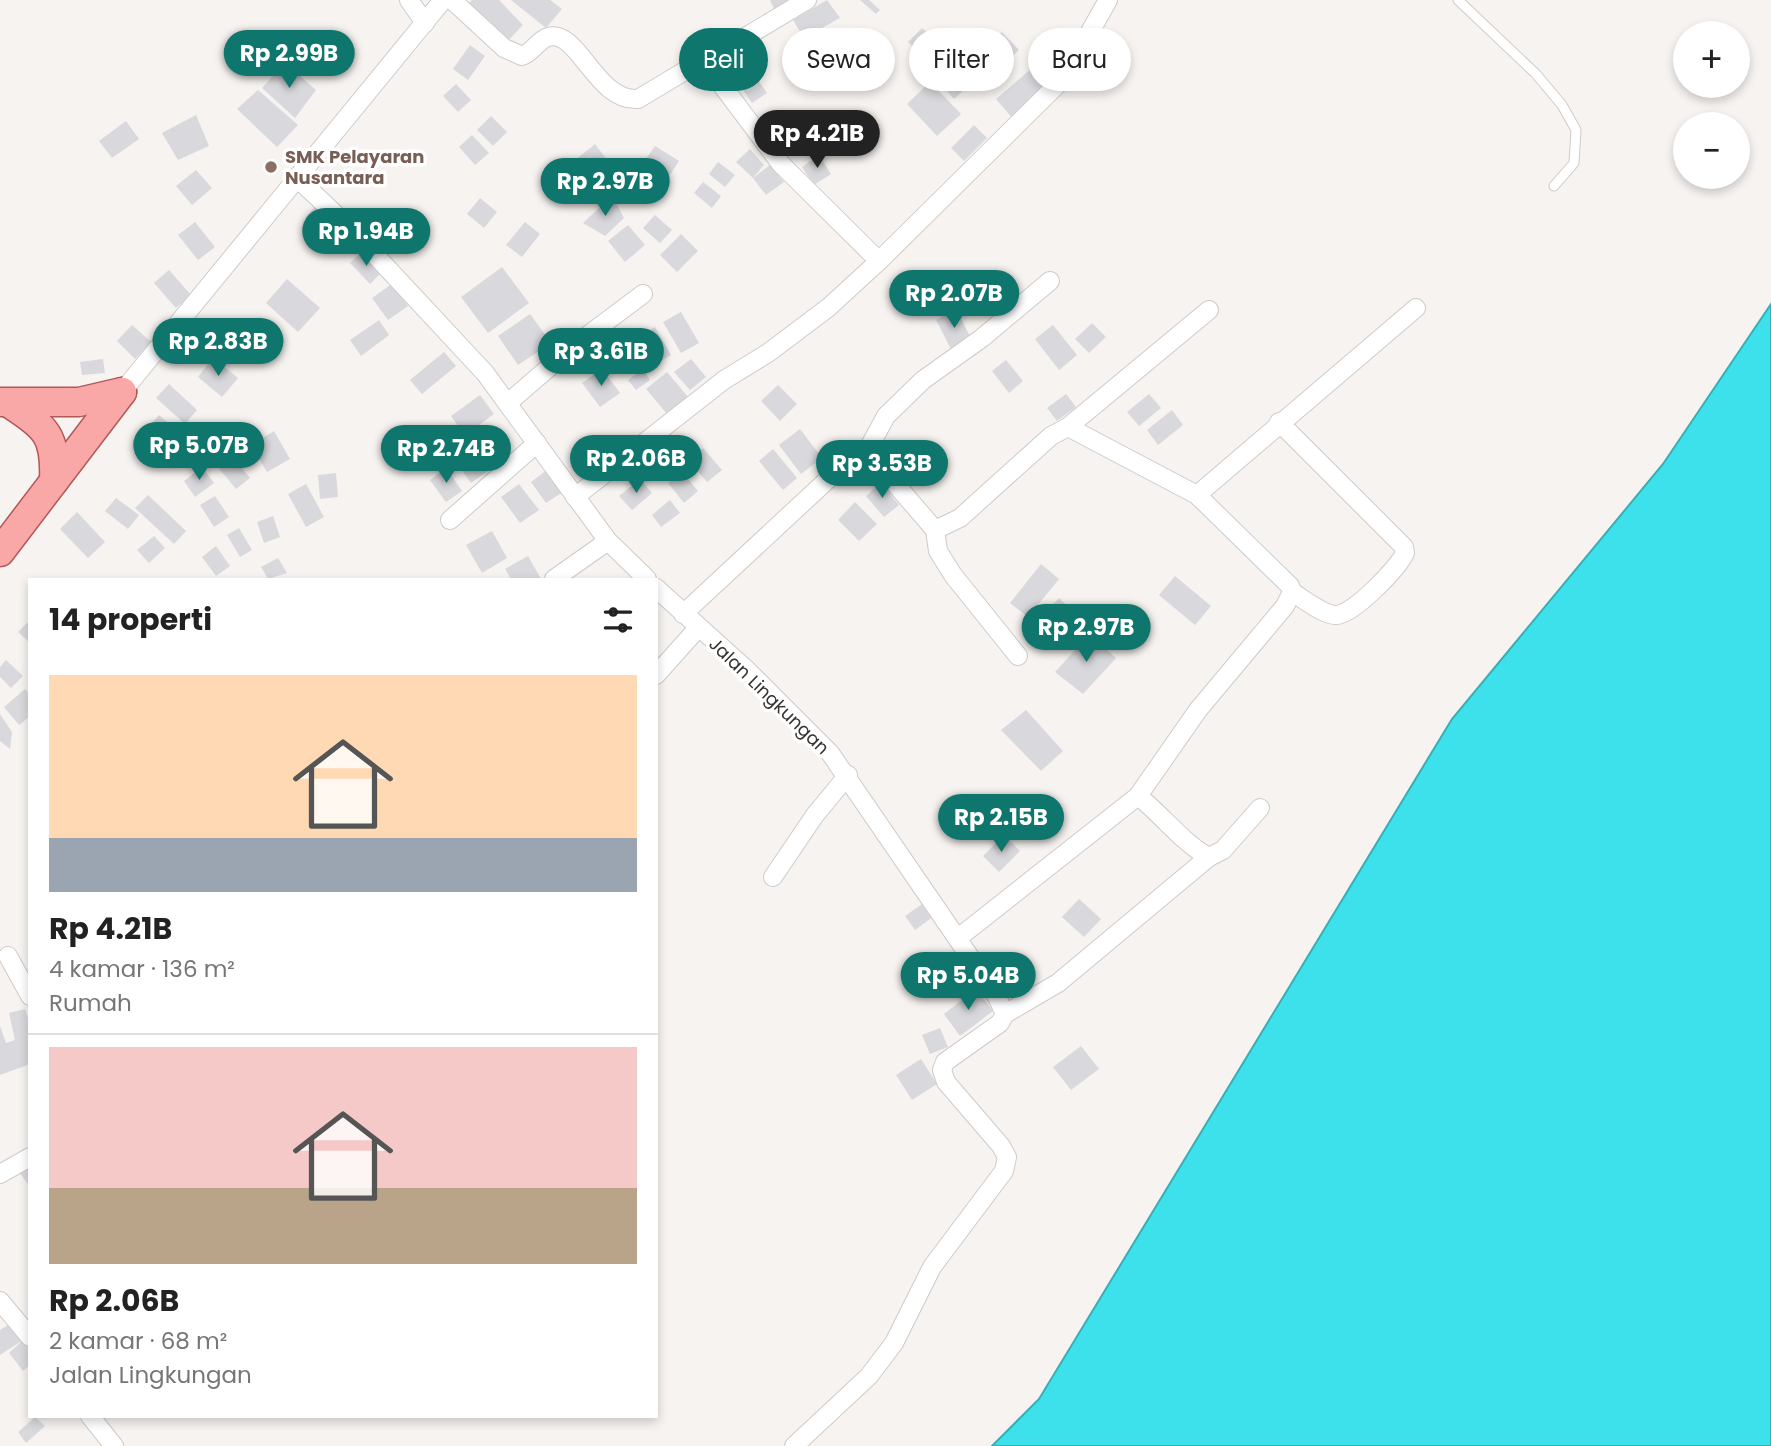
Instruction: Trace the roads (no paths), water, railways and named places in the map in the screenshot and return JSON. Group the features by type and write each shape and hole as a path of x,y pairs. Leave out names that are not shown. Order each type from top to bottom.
{"main road":[{"path":"5,402 79,402 122,392"},
{"path":"0,552 122,392"},
{"path":"5,402 49,435 54,449 54,481"}],"street":[{"path":"409,0 425,23"},
{"path":"122,392 443,0"},
{"path":"452,0 504,48 522,56 548,37 558,36 569,43 615,96 626,100 638,99 679,74"},
{"path":"760,28 807,0"},
{"path":"575,497 724,380 768,353 819,314 880,261 1063,78 1108,0"},
{"path":"726,91 780,164 880,261"},
{"path":"296,177 349,227 509,402 608,541 646,578"},
{"path":"683,614 852,457 867,451 876,430 898,403 1050,281"},
{"path":"509,402 575,345 643,293"},
{"path":"1197,495 1279,422 1416,308"},
{"path":"935,530 960,518 1059,429 1068,427 1209,310"},
{"path":"1068,427 1197,495 1284,580 1292,592 1332,615 1348,612 1400,564 1405,553 1404,547 1279,422"},
{"path":"450,520 537,443"},
{"path":"867,451 935,530 938,551 948,567 1018,656"},
{"path":"555,578 608,541"},
{"name":"Jalan Lingkungan","path":"658,590 802,723 848,775 958,938 1005,1014"},
{"path":"958,938 1138,796 1198,710 1286,606 1292,592"},
{"name":"Jalan Lingkungan","path":"658,674 698,628"},
{"path":"773,877 815,815 848,775"},
{"path":"1138,796 1163,816 1197,851 1209,857"},
{"path":"794,1446 869,1376 894,1343 932,1268 1004,1171 1007,1157 1001,1146 946,1082 942,1070 945,1062 1000,1023 1005,1014 1058,983 1209,857 1223,850 1260,808"},
{"path":"8,956 28,992"},
{"path":"2,1169 28,1158"},
{"path":"0,1301 28,1335"},
{"path":"92,1418 114,1446"}],"lane":[{"path":"1458,0 1536,74 1562,105 1576,130 1574,163 1554,186"}],"water":[{"path":"1771,304 1771,1446 992,1446 1039,1399 1452,719 1663,464"}],"place":[{"name":"SMK Pelayaran Nusantara","path":"271,167"}]}
